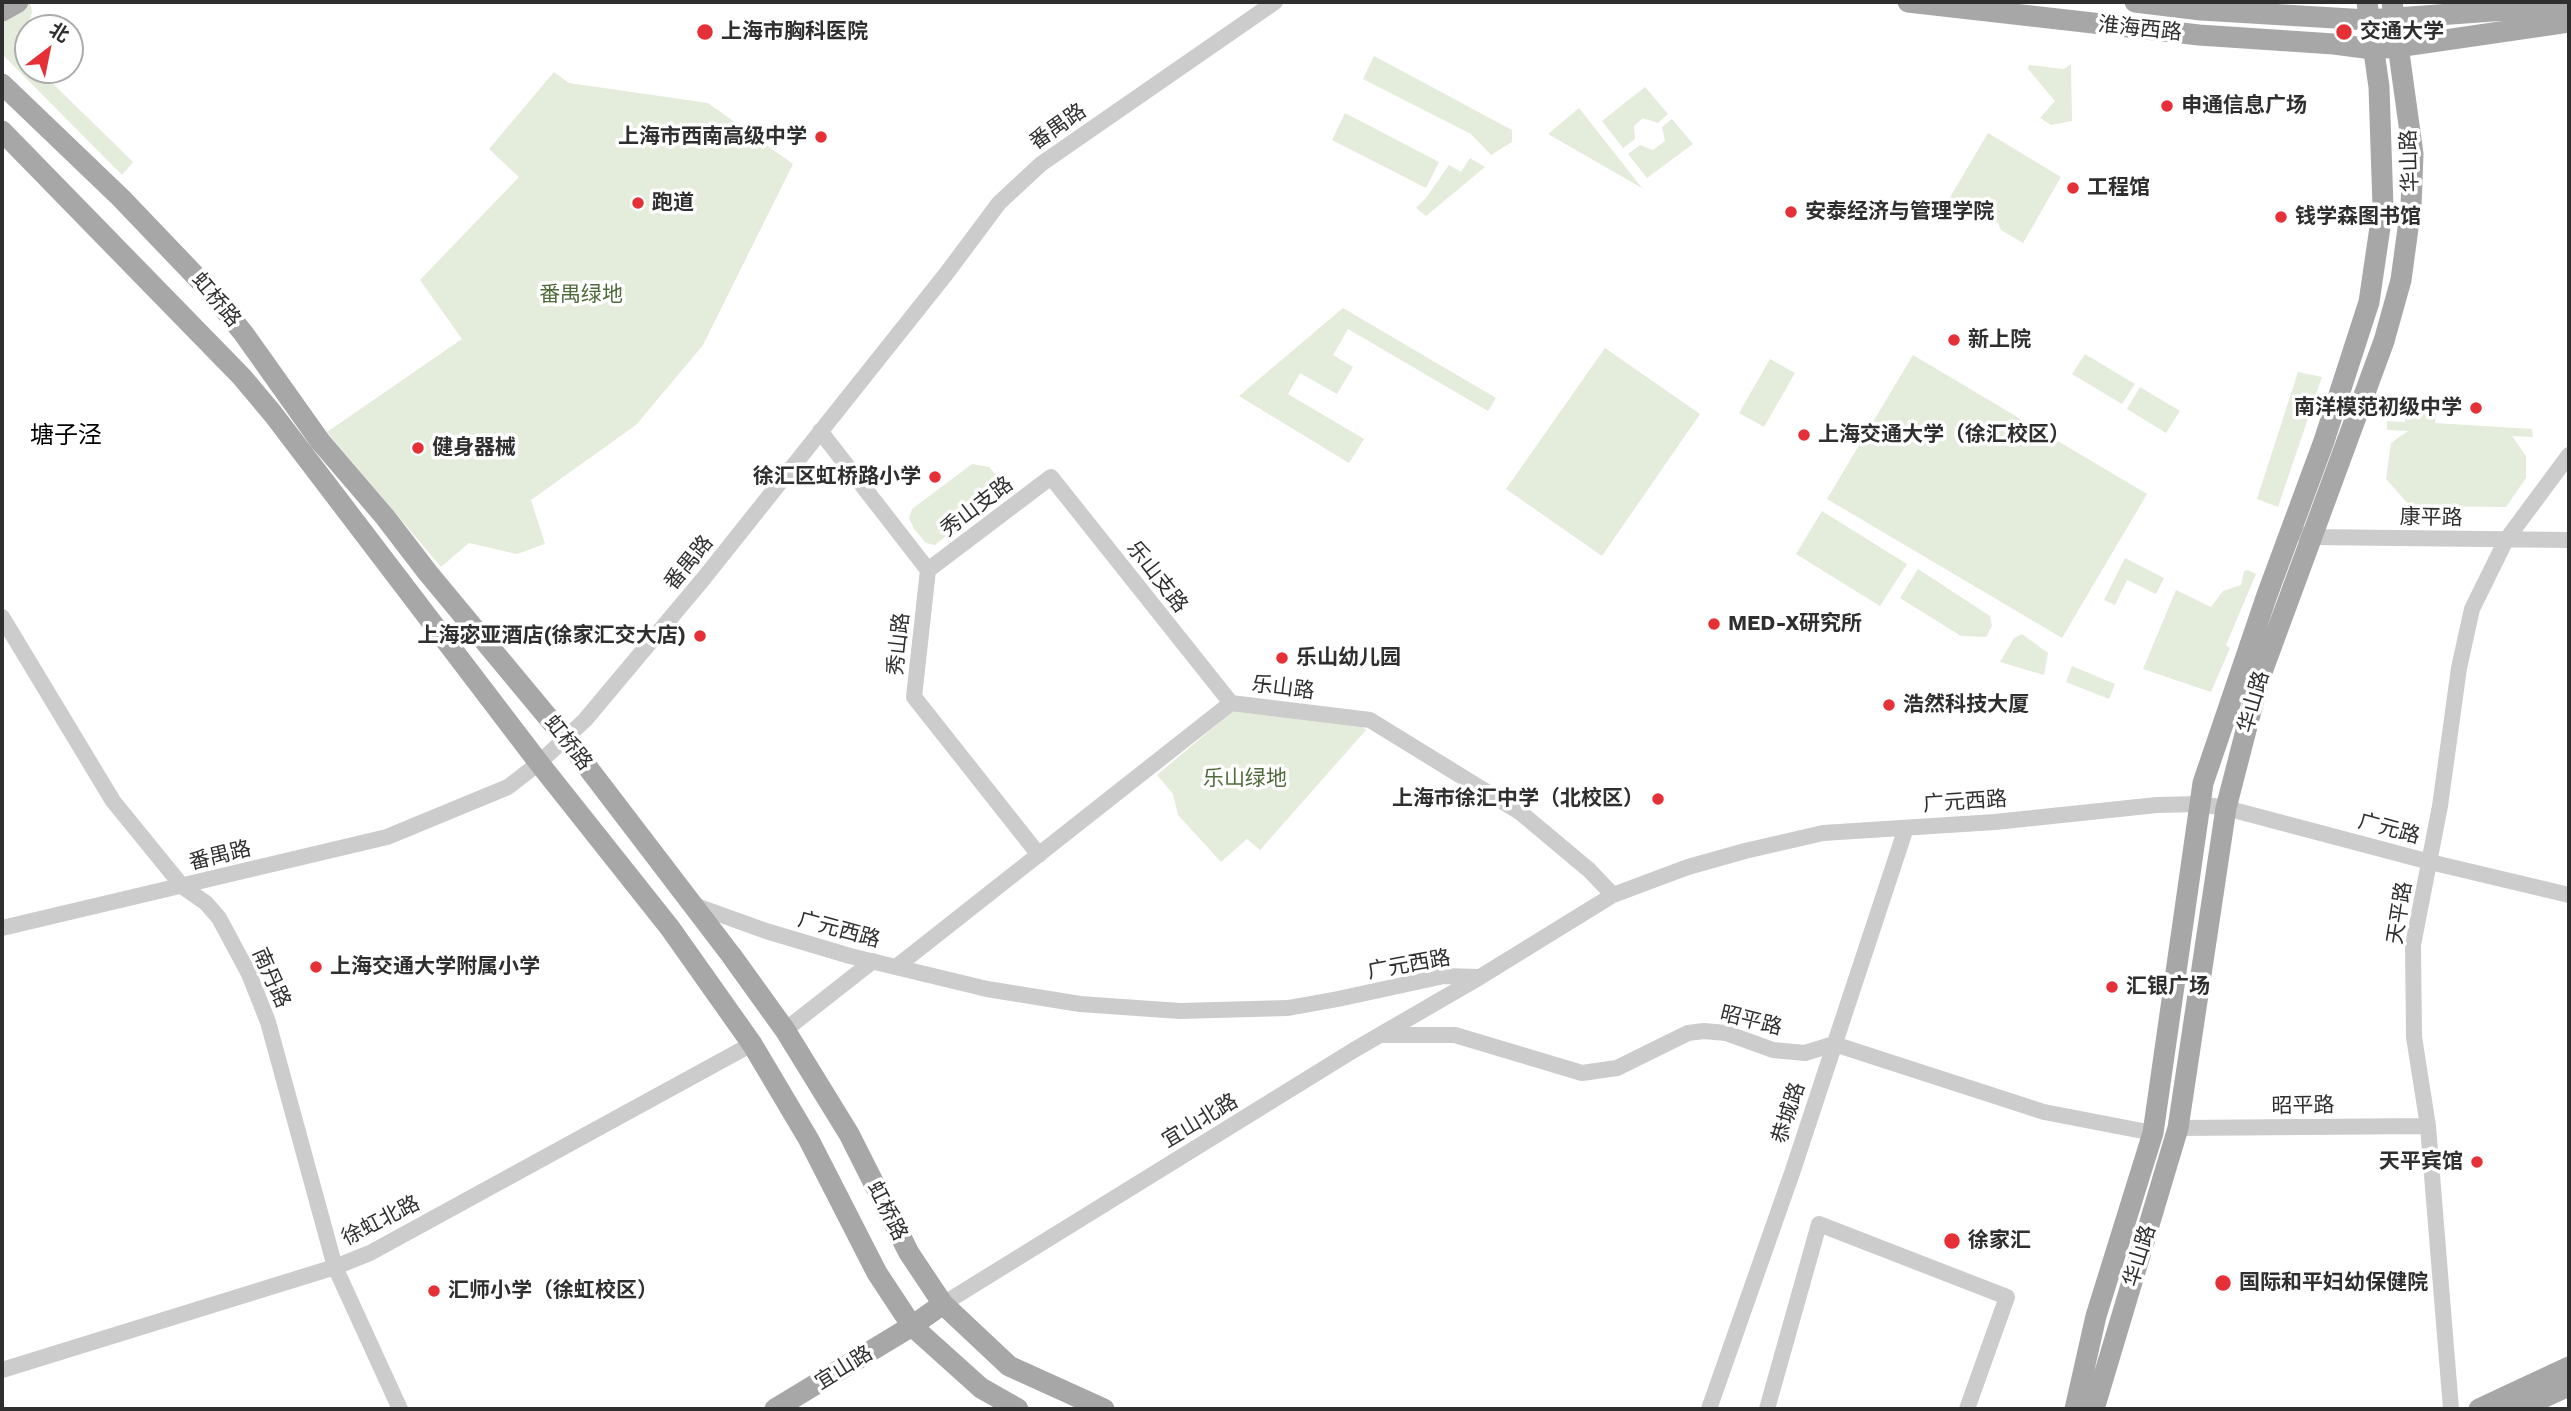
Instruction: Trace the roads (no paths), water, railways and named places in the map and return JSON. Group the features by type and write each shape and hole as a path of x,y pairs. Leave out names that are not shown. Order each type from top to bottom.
{"main road":[{"path":"2,11 18,2"},
{"name":"淮海西路","path":"1908,2 2199,35 2372,49 2569,22"},
{"name":"淮海西路","path":"2134,2 2368,11 2562,6 2569,8"},
{"name":"华山路","path":"2075,1409 2096,1316 2153,1133 2203,783 2263,607 2302,534 2384,341 2401,280 2411,206 2413,153 2393,10"},
{"name":"华山路","path":"2094,1409 2178,1128 2226,808 2259,680 2369,302 2383,207 2378,88 2368,11"},
{"name":"虹桥路","path":"2,85 121,198 208,289 244,334 320,441 566,739 785,1030 849,1134 909,1253 943,1304 1009,1366 1104,1409"},
{"name":"虹桥路","path":"2,131 242,377 273,414 539,763 670,928 752,1044 809,1140 877,1273 912,1326 981,1388 1018,1409"},
{"name":"宜山路","path":"775,1409 912,1326 943,1304"},
{"path":"2479,1409 2569,1367"},
{"path":"2518,1409 2569,1386"}],"street":[{"name":"番禺路","path":"2,928 387,837 508,787 539,763 585,720 704,578 999,203 1041,164 1275,2"},
{"path":"2199,35 2202,6"},
{"path":"820,431 928,570"},
{"name":"天平路","path":"2451,1409 2428,1126 2414,1037 2413,945 2430,862 2459,668 2472,609 2506,540 2569,455"},
{"name":"秀山支路","path":"928,570 1051,477"},
{"name":"乐山支路","path":"1051,477 1231,703"},
{"name":"康平路","path":"2302,534 2569,540"},
{"name":"秀山路","path":"928,570 914,697 1039,855"},
{"name":"南丹路","path":"2,617 113,801 183,887 206,902 219,918 249,974 268,1022 335,1267 400,1409"},
{"name":"乐山路","path":"897,967 1231,703 1370,720 1521,813 1589,870 1613,895"},
{"name":"广元路","path":"2199,804 2226,808 2430,862 2569,895"},
{"name":"广元西路","path":"691,904 766,931 873,961 1042,999 1180,1011 1288,1007 1444,976 1480,977 1613,895 1688,867 1823,833 1995,822 2199,804"},
{"name":"恭城路","path":"1709,1409 1792,1172 1906,828"},
{"path":"785,1030 873,961"},
{"name":"宜山北路","path":"943,1304 1380,1035 1480,977"},
{"name":"昭平路","path":"1380,1035 1455,1035 1582,1073 1617,1068 1688,1033 1704,1031 1726,1033 1773,1050 1805,1053 1834,1044"},
{"name":"徐虹北路","path":"2,1370 335,1267 370,1253 752,1044"},
{"path":"1834,1044 2044,1112 2153,1133"},
{"name":"昭平路","path":"2178,1128 2428,1126"},
{"path":"1767,1409 1819,1224 2007,1297 1967,1409"}],"place":[{"name":"上海市胸科医院","path":"705,32"},
{"name":"交通大学","path":"2344,32"},
{"name":"申通信息广场","path":"2167,106"},
{"name":"上海市西南高级中学","path":"821,137"},
{"name":"工程馆","path":"2073,188"},
{"name":"跑道","path":"638,203"},
{"name":"安泰经济与管理学院","path":"1791,212"},
{"name":"钱学森图书馆","path":"2281,217"},
{"name":"新上院","path":"1954,340"},
{"name":"南洋模范初级中学","path":"2476,408"},
{"name":"上海交通大学（徐汇校区）","path":"1804,435"},
{"name":"健身器械","path":"418,448"},
{"name":"徐汇区虹桥路小学","path":"935,477"},
{"name":"MED-X研究所","path":"1714,624"},
{"name":"上海宓亚酒店(徐家汇交大店)","path":"700,636"},
{"name":"乐山幼儿园","path":"1282,658"},
{"name":"浩然科技大厦","path":"1889,705"},
{"name":"上海市徐汇中学（北校区）","path":"1658,799"},
{"name":"上海交通大学附属小学","path":"316,967"},
{"name":"汇银广场","path":"2112,987"},
{"name":"天平宾馆","path":"2477,1162"},
{"name":"徐家汇","path":"1952,1241"},
{"name":"国际和平妇幼保健院","path":"2223,1283"},
{"name":"汇师小学（徐虹校区）","path":"434,1291"}],"district":[{"name":"塘子泾","path":"66,436"}],"park label":[{"name":"番禺绿地","path":"581,295"},
{"name":"乐山绿地","path":"1245,779"}]}
